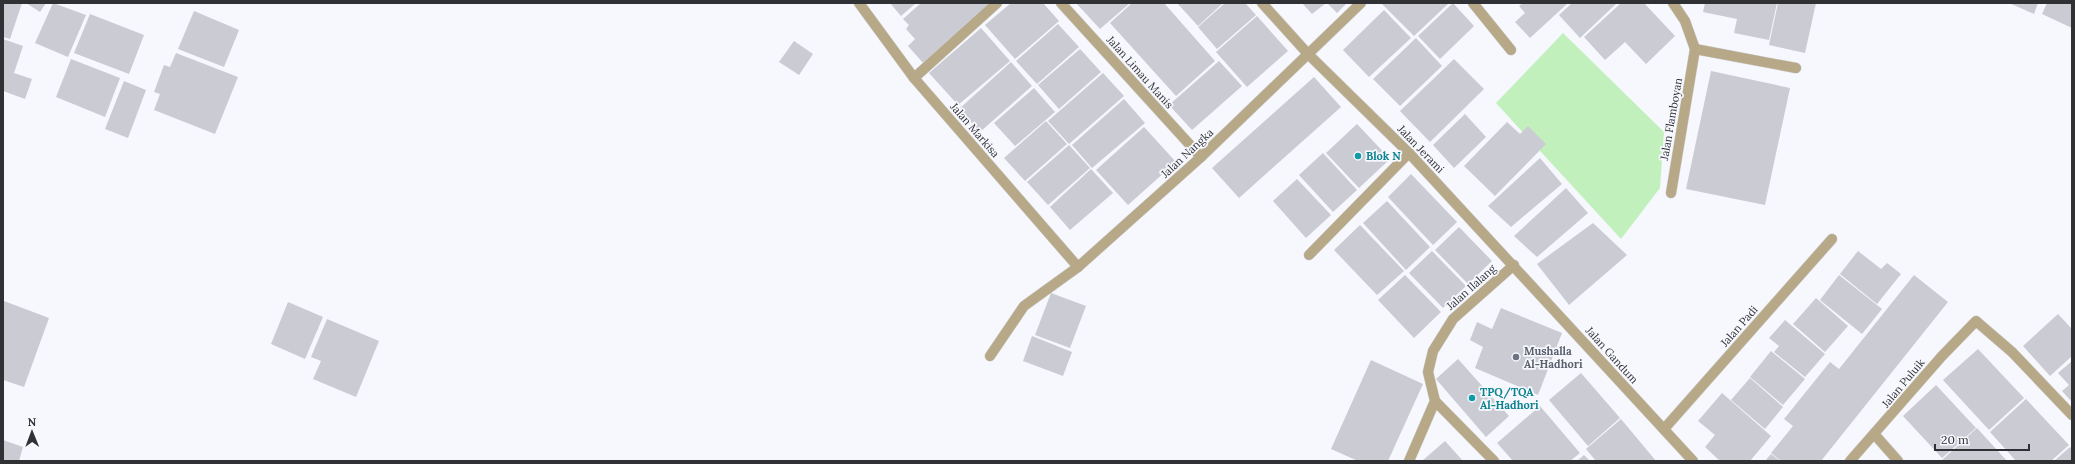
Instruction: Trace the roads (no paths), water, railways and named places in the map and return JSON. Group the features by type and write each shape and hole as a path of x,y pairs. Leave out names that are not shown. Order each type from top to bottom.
{"street":[{"name":"Jalan Markisa","path":"859,3 914,78 1078,267"},
{"path":"914,78 997,3"},
{"name":"Jalan Limau Manis","path":"1061,3 1201,157"},
{"name":"Jalan Jerami","path":"1262,3 1308,54 1409,153 1514,265"},
{"name":"Jalan Nangka","path":"990,356 1024,306 1078,267 1201,157 1361,3"},
{"path":"1473,3 1511,50"},
{"path":"1673,3 1685,21 1696,49 1796,68"},
{"name":"Jalan Flamboyan","path":"1671,193 1696,49"},
{"path":"1309,255 1409,153"},
{"name":"Jalan Padi","path":"1664,429 1832,240"},
{"name":"Jalan Ilalang","path":"1435,401 1428,372 1433,351 1453,319 1514,265"},
{"name":"Jalan Gandum","path":"1514,265 1693,461"},
{"name":"Jalan Puluik","path":"1850,461 1942,356 1976,321 2012,352 2072,415"},
{"path":"1409,461 1435,401 1494,461"},
{"path":"1874,435 1898,461"}],"place":[{"name":"Blok N","path":"1358,156"},
{"name":"Mushalla Al-Hadhori","path":"1516,357"},
{"name":"TPQ/TQA Al-Hadhori","path":"1472,398"}]}
